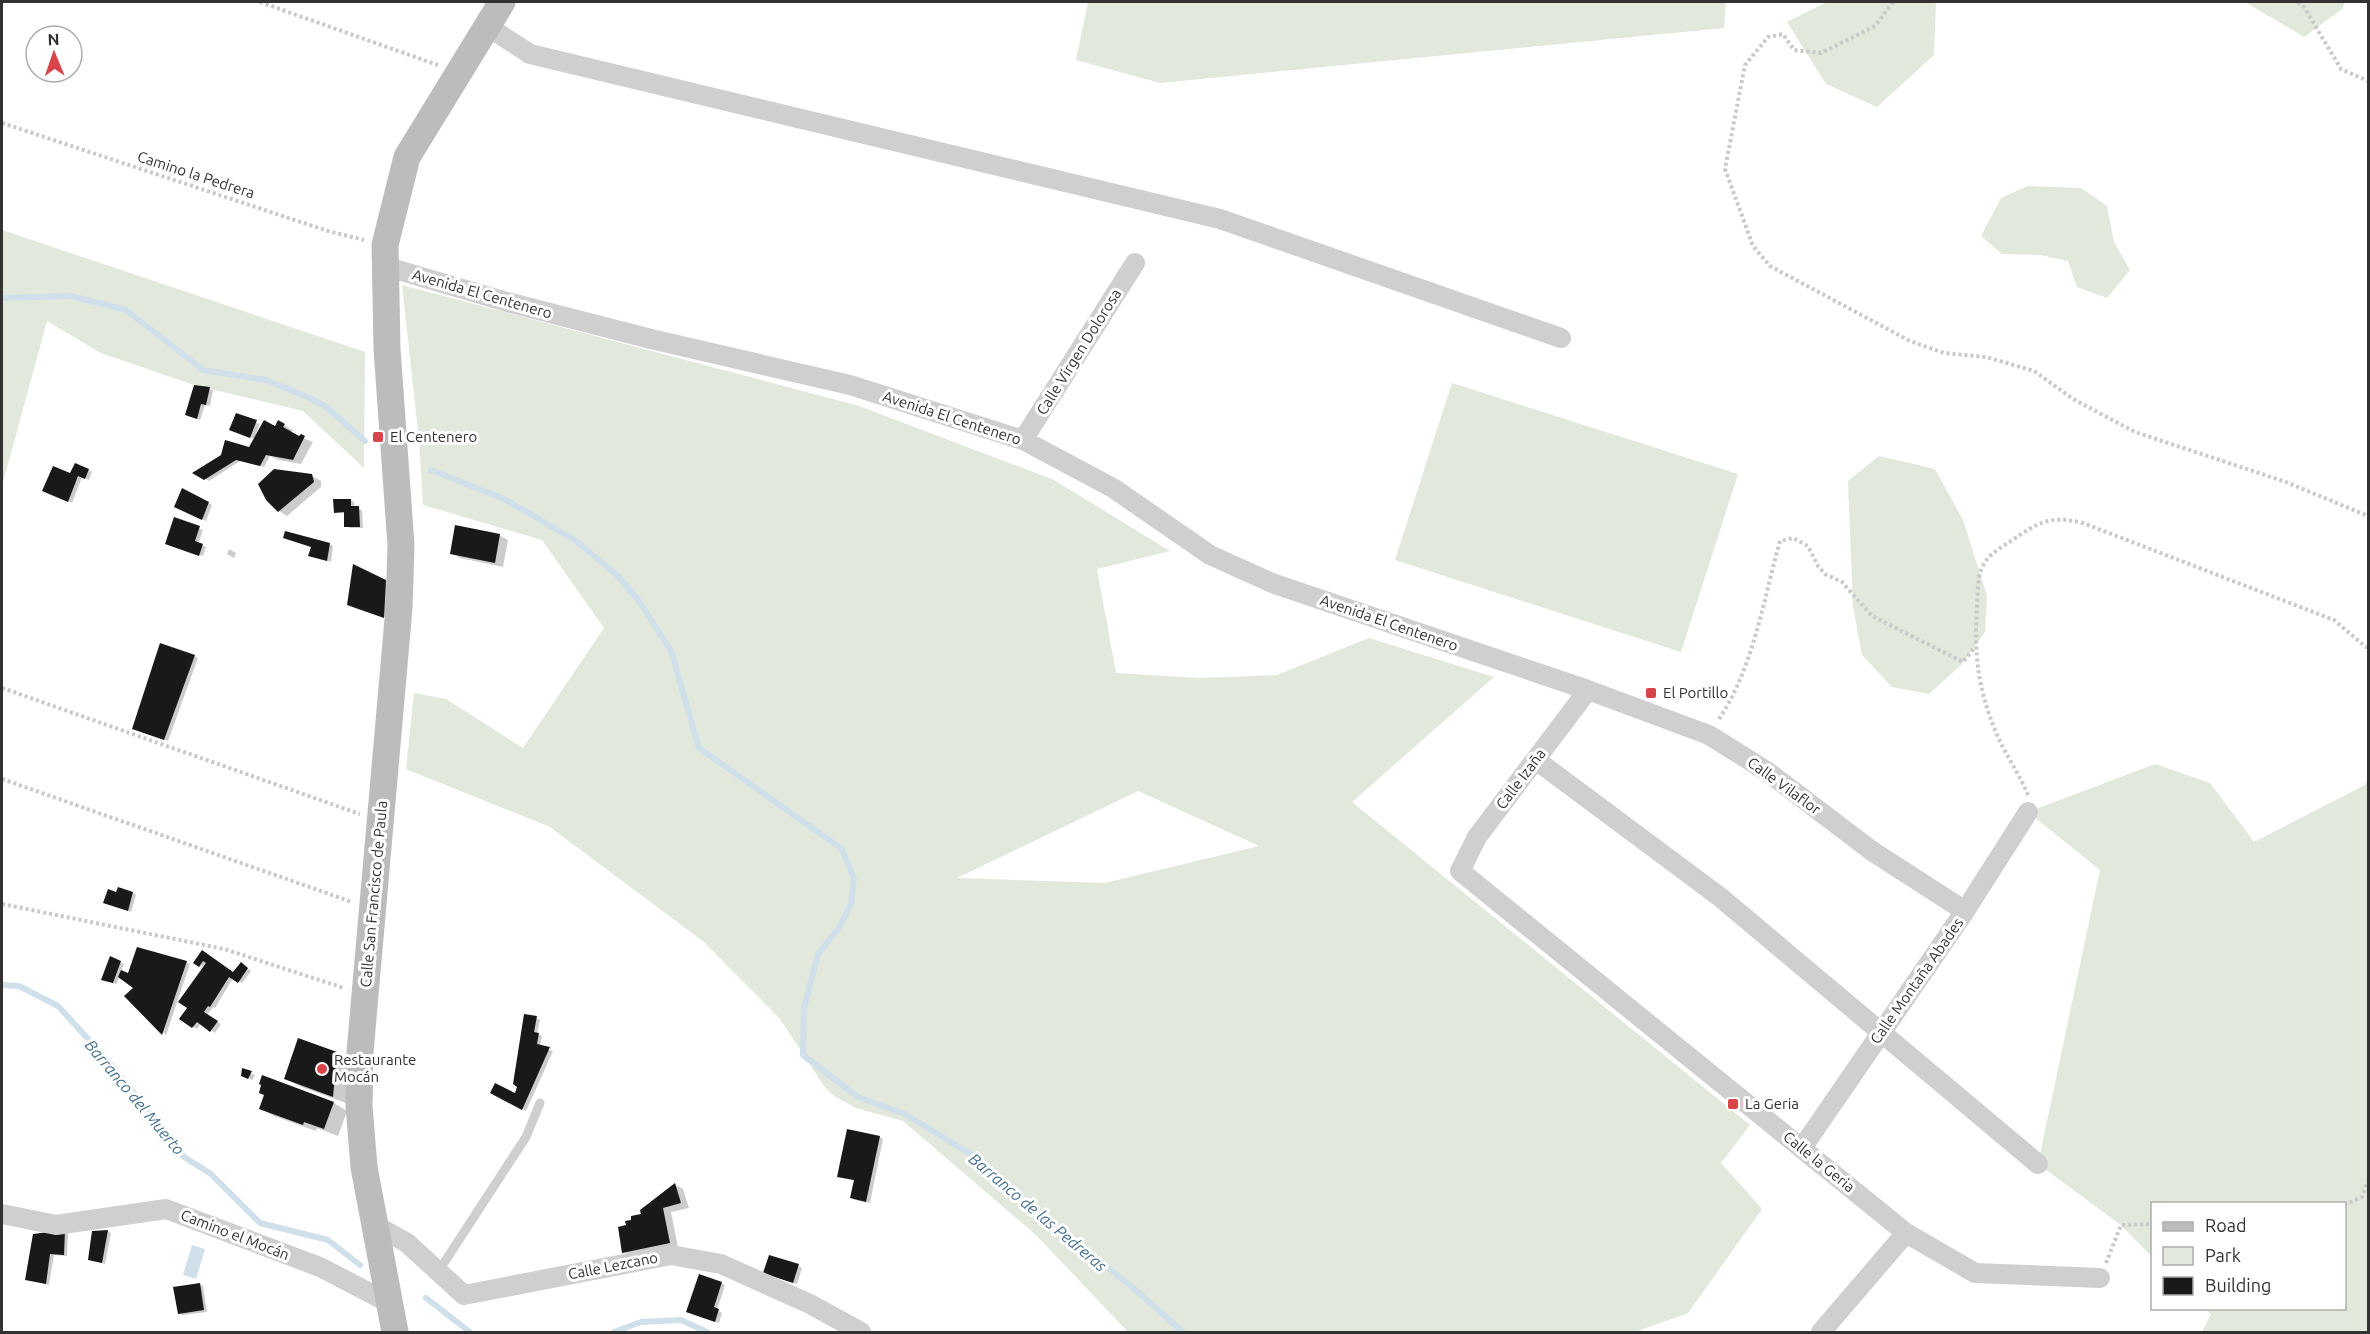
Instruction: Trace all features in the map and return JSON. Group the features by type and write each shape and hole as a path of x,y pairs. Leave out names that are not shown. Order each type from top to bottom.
{"main road":[{"name":"Calle San Francisco de Paula","path":"395,1332 364,1167 359,1106 360,1052 399,609 401,545 387,349 384,255 407,157 502,2"}],"street":[{"path":"487,26 530,54 1220,219 1561,338"},
{"name":"Avenida El Centenero","path":"384,255 507,302 651,339 849,385 1023,440 1113,488 1210,555 1272,583 1588,690"},
{"name":"Calle Virgen Dolorosa","path":"1023,440 1135,263"},
{"name":"Calle Vilaflor","path":"1588,690 1708,735 1768,772 1872,851 1965,911"},
{"name":"Calle Izaña","path":"1460,871 1477,837 1588,690"},
{"path":"1536,760 1720,897 1880,1034 2038,1164"},
{"name":"Calle Montaña Abades","path":"1802,1148 1965,911 2028,812"},
{"name":"Calle la Geria","path":"1460,871 1906,1233 1975,1273 2100,1278"},
{"name":"Camino el Mocán","path":"2,1214 56,1225 166,1209 320,1267 389,1303"},
{"name":"Calle Lezcano","path":"375,1226 406,1243 464,1296 671,1255 721,1264 810,1304 861,1332"},
{"path":"1821,1332 1906,1233"}],"lane":[{"path":"438,1272 526,1137 540,1103"}],"path":[{"path":"260,2 438,64 458,74"},
{"path":"1893,2 1875,26 1821,53 1794,50 1783,34 1768,37 1745,65 1725,169 1753,246 1770,266 1910,341 1944,353 1986,357 2034,370 2073,399 2135,432 2286,482 2368,516"},
{"path":"2298,2 2304,7 2341,69 2368,81"},
{"name":"Camino la Pedrera","path":"2,123 328,231 384,255"},
{"path":"2028,812 2031,800 1996,732 1983,693 1975,660 1975,647 1978,589 1982,568 1990,555 2035,525 2062,518 2083,523 2334,620 2368,647"},
{"path":"1708,735 1733,698 1751,654 1780,541 1793,538 1808,546 1818,566 1826,574 1842,582 1872,616 1963,662 1975,647"},
{"path":"2,688 380,822"},
{"path":"2,778 373,909"},
{"path":"2,904 224,949 365,994"},
{"path":"2346,1204 2362,1197 2368,1181"},
{"path":"2100,1278 2121,1225 2151,1224"}],"green space":[{"path":"1088,2 1726,2 1724,28 1160,83 1076,60"},
{"path":"1827,2 1936,2 1934,55 1877,107 1826,84 1787,22"},
{"path":"2245,2 2345,2 2342,9 2304,37"},
{"path":"2028,186 2081,188 2107,206 2114,242 2130,270 2107,298 2077,287 2068,261 2040,255 2002,254 1981,236 2001,198"},
{"path":"2,230 365,352 364,468 303,411 194,385 101,353 47,321 2,486"},
{"path":"402,285 859,406 1054,480 1170,551 1097,569 1116,673 1200,678 1277,675 1369,638 1494,677 1352,802 1750,1125 1721,1163 1762,1209 1688,1313 1635,1332 1128,1332 1036,1235 903,1121 856,1108 834,1096 824,1086 780,1019 704,942 550,827 406,769 414,693 446,699 523,748 604,628 542,540 423,505 419,440","holes":["1138,791 1259,846 1105,883 957,878"]},
{"path":"1452,383 1738,474 1681,652 1395,560"},
{"path":"1879,456 1935,469 1963,520 1987,596 1985,632 1961,665 1929,694 1892,687 1862,655 1853,606 1848,481"},
{"path":"2155,764 2210,783 2254,842 2365,785 2368,777 2368,1332 2202,1332 2211,1314 2206,1310 2346,1310 2346,1202 2151,1202 2151,1256 2121,1225 2038,1164 2100,870 2028,812"}],"shaded area":[{"path":"192,1245 205,1249 196,1279 183,1275"}],"building":[{"path":"194,385 210,387 206,405 201,404 197,419 185,415"},
{"path":"236,413 257,420 250,438 229,430"},
{"path":"264,420 275,426 278,420 285,424 283,427 299,436 301,434 305,436 293,460 266,455 260,466 236,460 204,480 192,473 221,455 225,440 249,447"},
{"path":"75,463 89,469 85,479 78,476 68,502 42,491 53,466 70,473"},
{"path":"274,469 312,474 314,482 278,512 266,500 258,484"},
{"path":"182,488 209,502 202,520 174,507"},
{"path":"333,499 351,499 351,506 359,506 360,527 344,527 344,512 334,513"},
{"path":"174,517 200,526 195,541 203,544 199,556 165,544"},
{"path":"455,525 500,534 495,563 450,554"},
{"path":"285,531 330,543 327,561 308,556 311,547 283,538"},
{"path":"353,564 386,580 384,618 347,605"},
{"path":"160,643 195,655 164,740 132,729"},
{"path":"118,887 133,892 128,911 103,903 108,889 116,892"},
{"path":"137,947 187,961 162,1035 124,996 133,988 118,977 121,970 128,973"},
{"path":"202,950 233,972 241,962 248,968 238,983 229,977 210,1007 208,1006 204,1012 218,1021 210,1032 197,1022 192,1028 179,1019 187,1008 178,1002 206,963 203,961 199,967 193,963"},
{"path":"110,956 121,961 113,983 101,980"},
{"path":"524,1014 537,1016 534,1032 539,1033 537,1044 550,1047 522,1110 490,1093 495,1083 515,1093 517,1087 513,1084"},
{"path":"298,1038 337,1052 333,1097 284,1079"},
{"path":"242,1068 252,1071 248,1079 241,1076"},
{"path":"262,1075 334,1102 324,1129 304,1122 303,1125 259,1109 264,1095 259,1093"},
{"path":"847,1129 880,1136 866,1202 850,1198 854,1180 837,1177"},
{"path":"675,1183 681,1203 663,1208 670,1243 622,1253 618,1227 626,1225 625,1221 631,1220 631,1216 641,1214 640,1210"},
{"path":"65,1230 64,1255 50,1254 46,1284 25,1280 33,1234"},
{"path":"108,1230 102,1263 88,1260 92,1231"},
{"path":"769,1255 799,1264 793,1283 763,1273"},
{"path":"699,1274 722,1282 714,1307 719,1309 715,1322 686,1312"},
{"path":"200,1283 204,1310 178,1314 173,1287"}],"waterway":[{"name":"Barranco de las Pedreras","path":"2,298 71,296 126,310 203,370 266,380 305,396 325,406 365,441"},
{"name":"Barranco de las Pedreras","path":"431,470 502,498 575,540 618,576 639,601 671,651 699,748 842,849 854,879 851,904 840,926 818,954 804,1008 803,1055 858,1097 905,1114 982,1161 1025,1202 1131,1286 1183,1332"},
{"name":"Barranco del Muerto","path":"2,985 19,986 58,1006 111,1064 184,1157 211,1174 260,1223 328,1240 360,1265"},
{"name":"Barranco del Muerto","path":"426,1298 470,1332"},
{"name":"Barranco del Muerto","path":"614,1332 641,1322 681,1320 707,1332"}],"place":[{"name":"El Centenero","path":"378,437"},
{"name":"El Portillo","path":"1651,693"},
{"name":"Restaurante Mocán","path":"322,1069"},
{"name":"La Geria","path":"1733,1104"}]}
